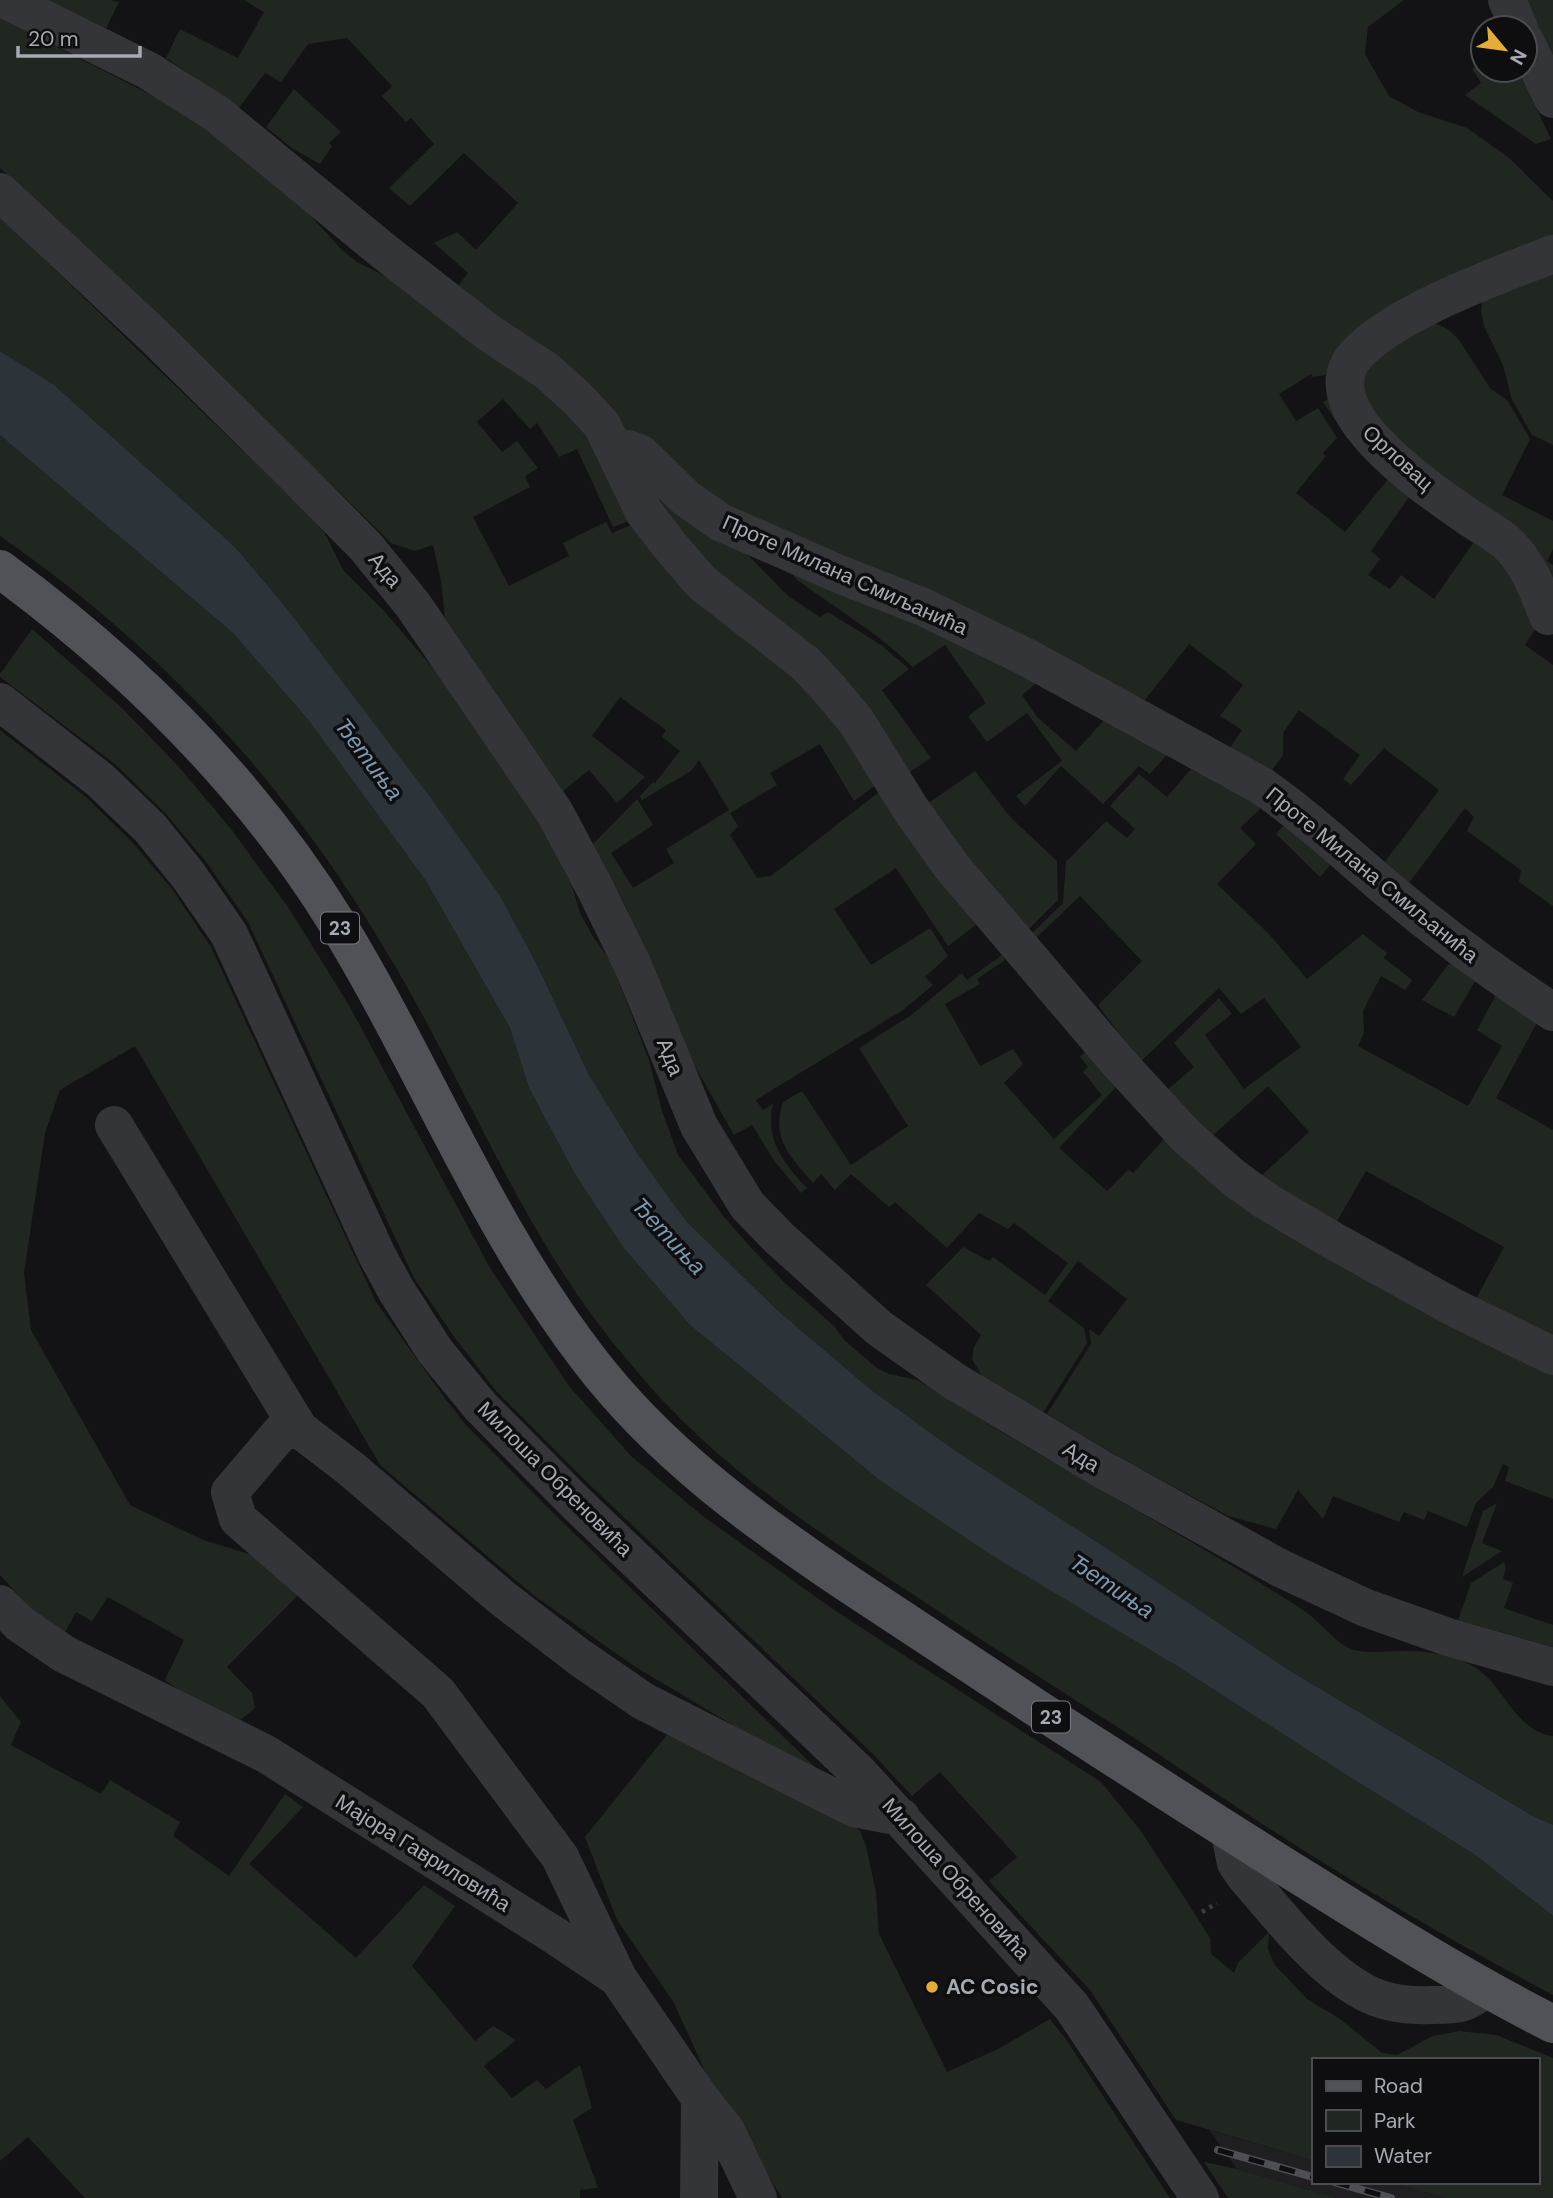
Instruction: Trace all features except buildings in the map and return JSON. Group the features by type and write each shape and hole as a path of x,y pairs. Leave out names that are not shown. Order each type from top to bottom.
{"main road":[{"name":"23","path":"0,569 78,628 133,676 199,743 273,831 334,918 365,971 483,1196 533,1282 588,1359 645,1425 711,1485 780,1538 904,1621 1230,1833 1403,1941 1553,2024"}],"street":[{"path":"6,0 149,71 217,114 467,316 547,371 602,425 617,451 644,512 671,547 701,582 806,664 831,691 856,721 952,867 1054,989 1186,1136 1234,1178 1266,1201 1453,1307 1553,1356"},
{"path":"1539,70 1553,99"},
{"name":"Ада","path":"0,192 151,333 295,475 366,547 413,605 555,813 633,966 699,1126 747,1205 779,1238 879,1328 954,1381 1100,1468 1220,1535 1280,1568 1366,1608 1448,1637 1553,1667"},
{"name":"Орловац","path":"1548,616 1526,565 1509,545 1423,483 1373,440 1357,420 1345,398 1344,377 1354,356 1378,336 1416,313 1553,254"},
{"name":"Проте Милана Смиљанића","path":"617,451 628,449 641,454 686,498 720,522 923,607 1026,657 1262,786 1293,808 1386,888 1486,967 1553,1013"},
{"name":"Милоша Обреновића","path":"0,702 100,780 150,828 188,875 229,933 377,1255 396,1290 442,1360 480,1406 576,1503 859,1773 901,1817 1072,2007 1200,2198"},
{"path":"114,1125 299,1429 350,1468 501,1597 579,1657 643,1701 854,1808 901,1817"},
{"path":"299,1429 282,1431 230,1492 238,1519 438,1693 560,1857 618,1978"},
{"name":"Мајора Гавриловића","path":"0,1604 20,1625 64,1654 266,1754 618,1978 700,2098 726,2130 758,2198"},
{"path":"1230,1833 1236,1863 1245,1876 1310,1949 1342,1978 1364,1993 1387,2001 1417,2006 1468,2003 1486,1989"},
{"path":"699,2198 700,2098"}],"path":[{"path":"1202,1912 1216,1903"}],"shaded area":[{"path":"1209,2130 1312,2160 1312,2184 1398,2184 1445,2198 1337,2198 1237,2169"}],"green space":[{"path":"47,0 110,0 119,2 106,28"},
{"path":"244,0 1404,0 1368,27 1365,54 1389,96 1418,112 1467,128 1508,157 1553,201 1553,244 1351,345 1325,375 1313,377 1311,374 1279,394 1296,421 1318,408 1337,438 1323,453 1326,456 1296,493 1345,532 1393,473 1410,496 1371,551 1380,559 1368,575 1390,589 1401,575 1434,599 1474,542 1511,560 1537,626 1525,645 1553,665 1553,906 1519,882 1521,870 1467,831 1474,817 1465,808 1409,883 1384,863 1439,790 1384,748 1351,785 1343,779 1360,755 1299,710 1283,733 1283,755 1269,774 1227,752 1242,730 1220,716 1243,685 1189,644 1145,700 750,523 624,432 458,286 468,273 434,243 457,232 476,250 518,203 464,153 410,206 389,188 434,144 411,118 406,122 382,96 392,86 347,38 308,44 281,82 265,73 239,108 166,58 180,29 238,58 264,12"},
{"path":"1522,0 1553,0 1553,63 1539,35 1539,14 1529,14"},
{"path":"0,18 165,102 200,124 306,211 342,250 357,262 387,277 530,381 565,410 591,440 629,521 613,527 577,449 559,457 537,423 530,429 503,399 477,422 502,452 517,441 538,468 525,476 530,487 473,517 509,586 569,556 563,543 606,522 612,533 631,525 794,678 840,727 876,785 854,801 820,744 770,773 777,785 730,813 738,826 730,835 757,878 771,876 879,792 976,925 948,946 896,868 834,909 871,965 930,928 948,956 925,977 933,985 903,1010 756,1100 763,1110 773,1104 771,1128 774,1139 784,1160 807,1188 801,1193 775,1162 752,1125 734,1135 692,1061 625,905 593,844 637,799 653,825 611,853 633,888 674,863 666,849 729,810 699,760 691,771 642,800 640,796 655,783 680,751 662,737 666,730 620,697 592,736 645,777 617,803 589,770 563,791 445,618 433,545 415,551 391,543 175,331 0,168"},
{"path":"1480,84 1525,84 1551,139 1536,144 1465,95"},
{"path":"294,89 341,132 329,143 332,146 320,164 293,149 266,127"},
{"path":"0,217 294,500 324,532 343,570 384,611 438,674 537,818 572,886 580,913 611,962 649,1060 662,1111 678,1155 724,1217 754,1251 785,1283 834,1326 845,1341 877,1368 928,1386 1006,1435 1244,1573 1303,1610 1347,1647 1368,1652 1413,1651 1436,1654 1460,1660 1480,1670 1527,1724 1539,1732 1553,1736 1553,1825 1531,1815 1287,1669 957,1452 870,1389 776,1309 686,1221 639,1156 589,1075 538,967 280,600 234,546 53,384 0,351"},
{"path":"1553,262 1553,445 1532,435 1512,400 1503,365 1484,326 1481,310 1483,298"},
{"path":"1431,321 1449,330 1459,340 1490,388 1508,401 1530,439 1502,495 1553,521 1553,549 1547,561 1553,565 1553,598 1416,466 1356,387 1359,372"},
{"path":"1333,396 1391,472 1347,438 1323,402"},
{"path":"0,435 233,633 310,722 426,881 510,1028 529,1088 575,1174 623,1247 690,1325 882,1482 991,1555 1177,1666 1474,1854 1553,1916 1553,1995 1420,1921 1321,1861 882,1574 757,1486 699,1437 672,1410 614,1344 551,1255 395,966 314,841 222,728 171,677 118,627 0,536"},
{"path":"654,492 741,548 788,596 820,617 828,612 881,645 909,669 882,690 931,758 908,773 716,575 677,529"},
{"path":"793,574 915,620 1040,680 1022,695 1037,717 1076,751 1107,717 1169,752 1150,774 1139,766 1103,804 1061,766 1025,806 1016,796 1062,761 1027,713 987,742 968,716 986,703 945,645 913,667 871,632 796,579"},
{"path":"32,629 123,709 179,767 231,829 290,910 350,1007 490,1268 569,1386 631,1456 704,1517 837,1612 1101,1782 1140,1830 1182,1894 1210,1938 1211,1954 1234,1973 1238,1963 1269,1932 1268,1949 1275,1965 1307,1999 1340,2019 1382,2053 1397,2055 1433,2036 1459,2031 1496,2035 1553,2058 1553,2198 1445,2198 1398,2184 1539,2184 1539,2058 1312,2058 1312,2160 1176,2120 1090,1990 989,1881 1017,1857 940,1772 912,1796 872,1753 590,1485 497,1392 455,1338 414,1278 248,922 207,863 166,814 115,764 0,677"},
{"path":"0,730 86,797 133,843 172,889 211,947 376,1302 465,1424 826,1778 634,1666 532,1594 380,1465 135,1046 60,1090 45,1133 24,1273 31,1330 130,1505 203,1540 256,1556 300,1593 227,1667 252,1693 255,1708 240,1720 194,1701 165,1680 184,1640 108,1597 92,1621 76,1612 64,1634 41,1620 0,1575"},
{"path":"1191,769 1263,806 1240,828 1256,844 1217,884 1269,934 1307,979 1363,934 1387,953 1384,958 1412,980 1405,990 1381,976 1363,1011 1364,1033 1358,1046 1468,1106 1502,1046 1477,1030 1496,995 1539,1019 1496,1098 1553,1130 1553,1338 1475,1301 1504,1247 1366,1171 1336,1223 1260,1177 1309,1132 1268,1086 1211,1137 1166,1091 1194,1067 1174,1043 1219,998 1232,1014 1205,1035 1244,1089 1301,1047 1264,998 1241,1014 1219,988 1140,1062 1098,1005 1142,961 1080,896 1036,938 1029,936 1063,903 1066,862 1106,821 1127,838 1135,829 1110,806 1139,774 1167,797"},
{"path":"975,771 1010,817 1057,861 1058,900 1026,932 927,804"},
{"path":"1287,822 1331,864 1320,877 1276,834"},
{"path":"1002,955 1005,960 977,979 980,984 945,1004 980,1066 1013,1049 1023,1064 1004,1083 1054,1139 1102,1095 1083,1072 1088,1067 1080,1057 1086,1051 1118,1085 1059,1148 1107,1191 1128,1170 1133,1173 1166,1137 1553,1375 1553,1499 1505,1481 1509,1467 1503,1464 1493,1487 1476,1503 1467,1527 1428,1511 1424,1520 1404,1512 1399,1522 1333,1496 1323,1519 1298,1490 1276,1529 1228,1516 1047,1414 1091,1344 1089,1329 1099,1336 1127,1299 1078,1261 1048,1301 1084,1328 1087,1343 1043,1413 982,1376 972,1359 974,1347 981,1335 926,1285 963,1247 989,1261 993,1257 1045,1295 1068,1263 1014,1223 1008,1229 979,1213 947,1248 895,1202 889,1207 851,1174 835,1190 821,1174 813,1183 790,1155 779,1126 783,1102 802,1091 851,1165 908,1126 859,1048 910,1016 962,973 967,980"},
{"path":"1454,960 1477,978 1454,1017 1422,1000"},
{"path":"1497,1503 1482,1543 1502,1551 1462,1577 1483,1511"},
{"path":"1504,1562 1506,1568 1503,1579 1513,1583 1504,1608 1553,1625 1553,1647 1458,1620 1471,1583"},
{"path":"0,1696 21,1722 11,1745 101,1794 110,1780 180,1822 173,1836 229,1876 285,1794 303,1807 249,1864 356,1958 424,1885 455,1906 412,1966 475,2041 493,2026 516,2040 484,2066 512,2098 537,2080 546,2089 580,2065 592,2108 573,2120 598,2188 580,2190 580,2198 85,2198 28,2137 0,2161"},
{"path":"670,1731 849,1821 860,1831 876,1892 879,1934 947,2072 998,2049 1050,2019 1170,2198 782,2198 708,2078 674,2003 617,1920 585,1837"},
{"path":"1204,2162 1237,2169 1337,2198 1228,2198"}],"water":[{"name":"Ђетиња","path":"0,351 53,384 234,546 280,600 433,801 500,896 538,967 589,1075 639,1156 686,1221 776,1309 870,1389 957,1452 1287,1669 1531,1815 1553,1825 1553,1916 1474,1854 1177,1666 991,1555 882,1482 690,1325 623,1247 575,1174 529,1088 510,1028 426,881 310,722 233,633 0,435"}],"railway":[{"path":"1218,2150 1312,2177"},
{"path":"1341,2184 1391,2198"}],"place":[{"name":"AC Cosic","path":"932,1987"}]}
